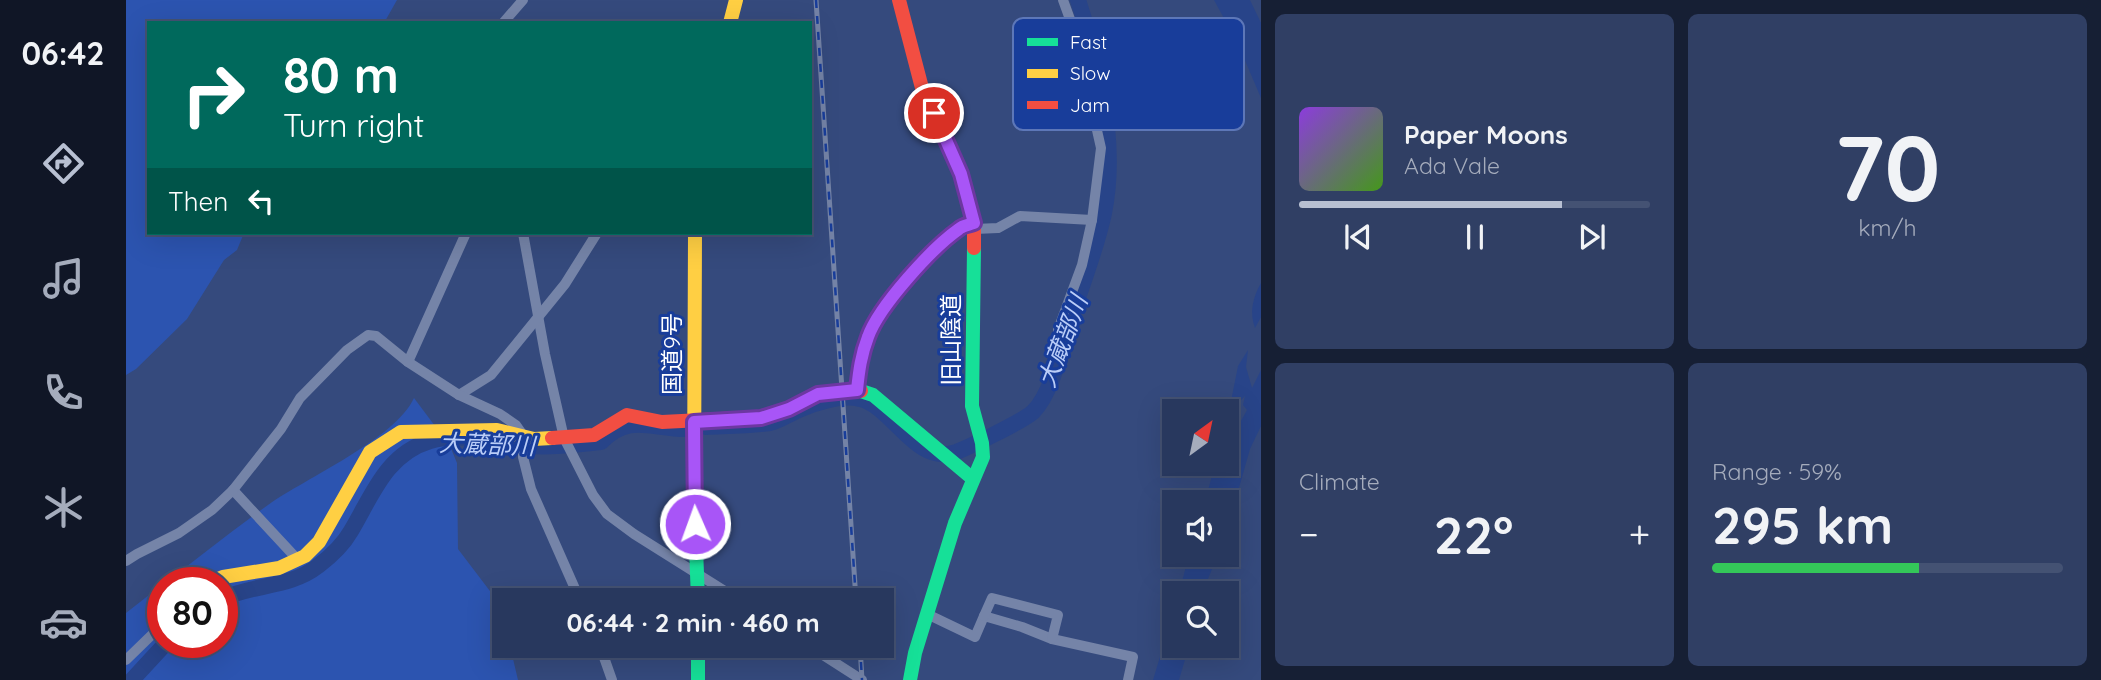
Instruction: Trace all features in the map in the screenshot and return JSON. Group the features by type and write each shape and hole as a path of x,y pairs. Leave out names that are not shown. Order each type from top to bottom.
{"main road":[{"path":"731,21 736,0"},
{"name":"旧山陰道","path":"900,0 922,88 961,174 974,226 972,406 983,457 955,523 915,653 910,680"},
{"name":"国道9号","path":"695,235 694,499 698,588"},
{"path":"238,575 279,568 298,560 319,542 370,452 401,432 497,430 534,439 564,438 594,435 628,415 662,422 761,418 789,409 818,394 857,390 873,395 973,479"},
{"path":"698,658 698,680"}],"street":[{"path":"505,21 523,0"},
{"path":"1063,0 1070,18"},
{"path":"1058,330 1083,265 1092,220 1101,148 1097,130"},
{"path":"857,390 859,362 869,334 896,292 925,260 961,227 998,228 1020,215 1092,220"},
{"path":"408,362 465,235"},
{"path":"523,235 537,316 564,438 593,495 607,514 722,588"},
{"path":"459,395 491,375 565,284 596,235"},
{"path":"126,561 198,521 233,490 281,429 300,398 347,350 368,335 376,336 408,362 459,395 500,414 516,425 523,435 523,457 531,489 575,588"},
{"path":"233,490 298,560"},
{"path":"927,614 975,637 992,598 1058,615 1052,639"},
{"path":"984,616 1052,639 1133,657 1128,680"},
{"path":"126,660 147,640"},
{"path":"604,658 612,680"},
{"path":"827,658 858,679"}],"shaded area":[{"path":"126,0 397,0 385,21 147,21 147,235 243,235 237,250 224,260 187,319 136,369 126,375"},
{"path":"1214,0 1250,0 1261,23 1261,98 1244,58 1244,18 1224,18"},
{"path":"1261,283 1261,317 1255,328 1253,305"},
{"path":"1248,350 1246,367 1252,388 1261,370 1261,426 1250,449 1238,490 1208,490 1212,476 1239,476 1239,425 1247,410 1243,405 1245,396 1239,402 1239,399 1231,399 1238,366"},
{"path":"414,398 450,446 457,463 458,549 492,594 492,658 513,658 518,680 126,680 126,613 147,597 147,658 238,658 238,567 186,567 284,494 369,443 404,413"},
{"path":"1186,567 1213,567 1207,581 1182,581"},
{"path":"1162,650 1162,658 1185,658 1179,680 1153,680"}],"waterway":[{"name":"大蔵部川","path":"1078,0 1083,18"},
{"name":"大蔵部川","path":"706,427 770,423 821,402 853,398 872,404 915,443 939,454 953,453 970,446 1033,412 1046,394 1055,371 1097,241 1108,187 1108,130"},
{"name":"大蔵部川","path":"238,593 296,578 332,555 351,531 391,466 415,447 430,441 467,438 531,446 557,446 601,442 612,433 631,425 686,429"},
{"name":"大蔵部川","path":"132,680 152,658"}],"railway":[{"path":"816,0 855,588"},
{"path":"861,658 862,680"}],"traffic: fast":[{"path":"910,680 915,653 955,523 983,457 972,406 974,248"},
{"path":"861,391 873,395 973,479"},
{"path":"694,494 698,588"},
{"path":"698,658 698,680"}],"traffic: slow":[{"path":"731,21 736,0"},
{"path":"694,494 695,235"},
{"path":"238,575 279,568 305,556 319,542 370,452 401,432 497,430 534,439 552,438"}],"traffic: jam":[{"path":"899,0 922,88 961,174 974,219 974,248"},
{"path":"552,438 594,435 627,415 662,422 761,417 789,409 818,394 861,391"}],"route":[{"path":"695,524 694,422 761,418 789,409 818,394 857,390 859,362 869,334 896,292 925,260 961,227 974,223 961,174 934,113"}]}
